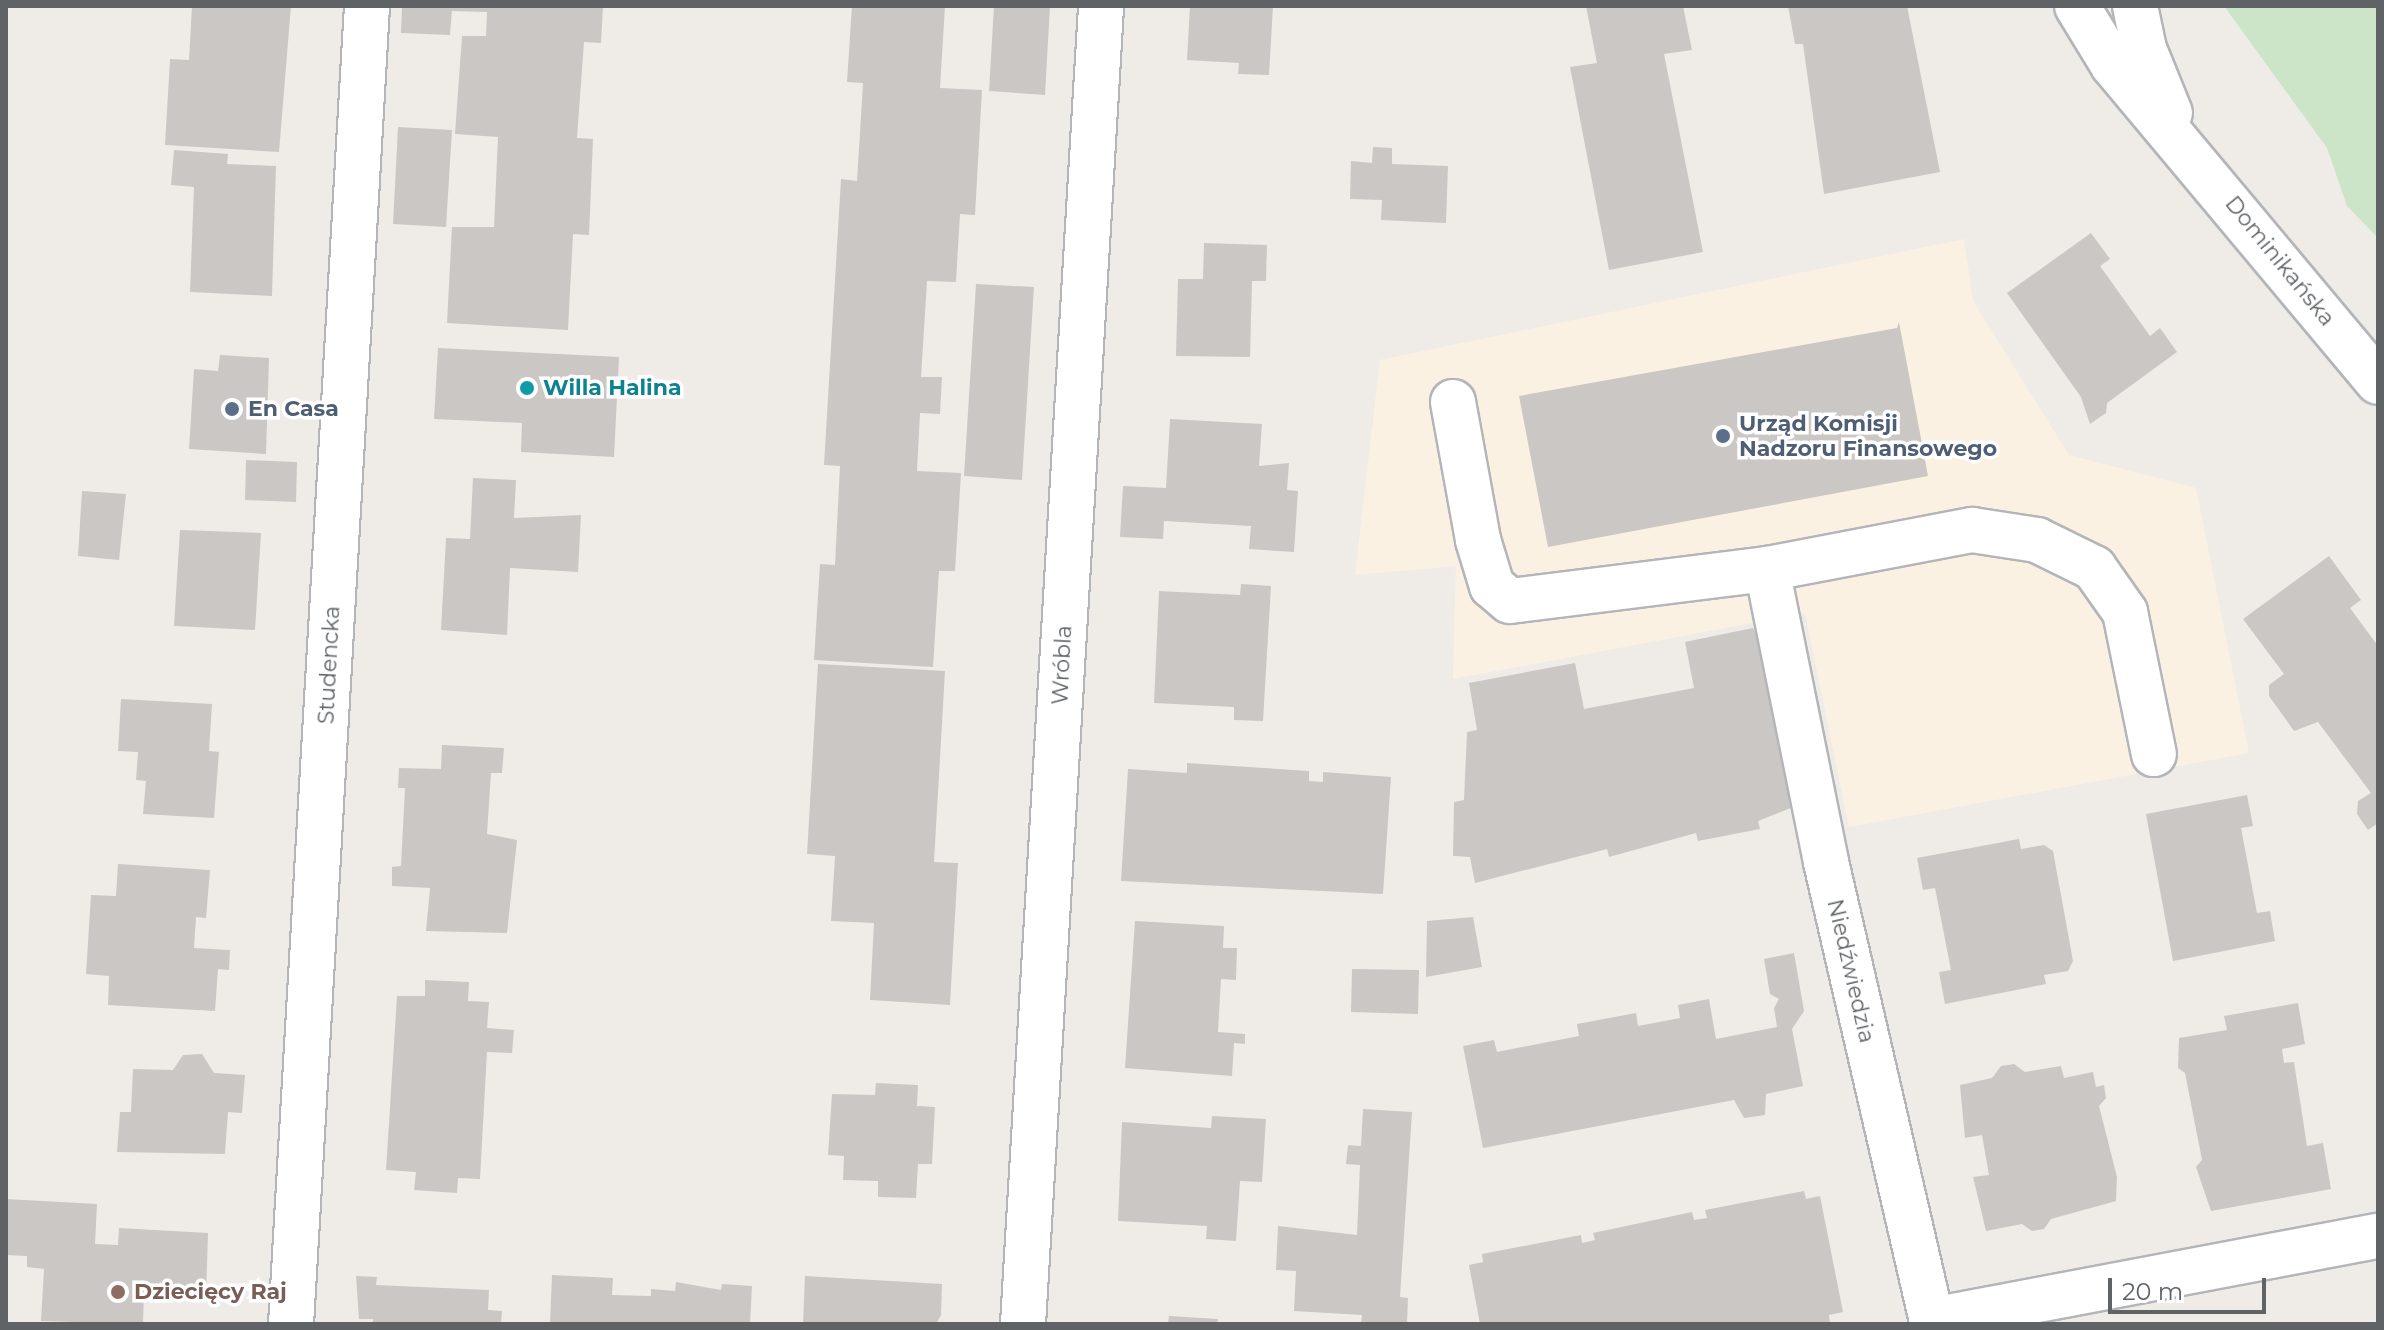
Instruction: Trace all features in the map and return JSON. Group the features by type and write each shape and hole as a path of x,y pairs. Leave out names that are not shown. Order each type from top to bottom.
{"street":[{"name":"Studencka","path":"291,1324 367,6"},
{"name":"Wróbla","path":"1023,1324 1101,6"},
{"name":"Dominikańska","path":"2077,6 2113,65 2182,141 2378,382"},
{"name":"Dominikańska","path":"2135,6 2144,49 2182,141"},
{"path":"1453,402 1478,540 1492,586 1510,601 1767,569 1972,530 2037,540 2094,568 2125,612 2154,754"},
{"name":"Niedźwiedzia","path":"1767,569 1774,621 1932,1322 2378,1236"}],"shaded area":[{"path":"1964,239 1973,301 2069,455 2196,488 2249,753 1849,827 1805,613 1453,679 1456,566 1355,575 1380,360"}],"green space":[{"path":"2224,6 2378,6 2378,238 2347,206 2327,148"}],"building":[{"path":"192,6 291,6 279,152 165,145 170,59 189,60"},
{"path":"402,6 603,6 601,43 584,42 577,138 593,139 589,235 573,234 568,330 447,323 452,227 494,227 498,137 455,134 462,36 486,36 487,12 452,11 450,35 401,33"},
{"path":"852,6 945,6 940,88 982,90 975,215 960,214 956,282 927,281 921,377 942,377 940,414 920,413 917,471 961,473 955,571 939,571 933,667 814,660 820,564 835,565 840,466 824,465 841,179 857,181 860,133 863,83 847,82"},
{"path":"994,6 1050,6 1045,95 989,91"},
{"path":"1190,6 1273,6 1269,75 1238,74 1239,63 1187,60"},
{"path":"1586,6 1683,6 1692,50 1664,54 1703,252 1609,270 1570,67 1597,63"},
{"path":"1788,6 1907,6 1940,172 1824,194 1803,44 1795,44"},
{"path":"398,127 452,130 446,227 393,224"},
{"path":"1373,147 1392,148 1392,164 1448,166 1446,223 1381,220 1382,200 1350,199 1351,161 1372,163"},
{"path":"174,150 228,154 227,164 276,166 272,296 190,292 194,187 171,185"},
{"path":"2091,233 2110,259 2100,266 2150,336 2160,328 2177,352 2107,403 2106,413 2090,424 2081,397 2007,293"},
{"path":"1204,243 1267,245 1266,281 1252,281 1250,357 1176,356 1178,279 1203,279"},
{"path":"976,284 1034,287 1022,480 964,476"},
{"name":"Urząd Komisji Nadzoru Finansowego","path":"1899,322 1928,476 1548,547 1519,396 1897,328"},
{"name":"Willa Halina","path":"438,348 619,357 614,457 521,452 522,423 434,419"},
{"path":"220,355 269,358 266,454 189,449 194,369 218,371"},
{"path":"1170,419 1262,424 1259,466 1289,463 1287,490 1298,491 1294,552 1249,549 1251,526 1164,521 1163,539 1120,537 1123,486 1166,488"},
{"path":"246,460 297,462 296,502 245,500"},
{"path":"473,478 516,480 514,518 581,515 578,572 510,568 507,635 441,630 446,538 470,539"},
{"path":"82,491 126,494 119,560 78,556"},
{"path":"180,530 261,533 255,630 174,626"},
{"path":"2329,556 2361,600 2350,608 2378,646 2378,823 2368,830 2357,814 2358,801 2371,793 2318,722 2294,731 2269,696 2269,685 2284,674 2243,619"},
{"path":"1241,584 1271,586 1263,721 1234,720 1234,707 1154,703 1159,591 1240,595"},
{"path":"1753,628 1767,656 1796,806 1758,821 1760,829 1698,841 1696,833 1609,857 1607,849 1475,883 1470,857 1453,856 1454,802 1464,800 1467,732 1477,730 1469,683 1575,663 1584,709 1694,688 1685,642"},
{"path":"818,664 945,671 934,862 958,863 950,1005 870,1000 874,923 831,921 835,856 807,854"},
{"path":"121,699 212,704 209,751 219,752 214,818 143,814 146,781 136,780 138,752 118,751"},
{"path":"442,745 504,748 502,773 491,773 487,834 517,840 507,933 426,931 430,888 392,886 392,867 401,866 405,788 398,788 399,768 441,769"},
{"path":"1187,763 1309,771 1309,781 1323,782 1323,772 1391,777 1383,894 1121,881 1128,769 1187,773"},
{"path":"2247,795 2253,826 2241,828 2257,913 2270,911 2275,941 2173,961 2146,814"},
{"path":"2019,839 2021,849 2044,845 2053,851 2073,961 2068,971 2044,975 2046,984 1945,1004 1939,972 1951,970 1935,888 1923,890 1917,858"},
{"path":"118,864 210,870 206,918 196,917 194,948 230,950 229,970 218,969 215,1011 108,1005 109,976 86,974 91,895 116,896"},
{"path":"1473,917 1482,967 1426,977 1427,921"},
{"path":"1135,921 1224,926 1223,948 1237,948 1236,980 1221,979 1218,1032 1245,1034 1245,1044 1234,1043 1232,1076 1125,1068"},
{"path":"1794,953 1804,1011 1792,1029 1803,1086 1766,1094 1765,1115 1744,1118 1734,1100 1483,1148 1463,1046 1494,1040 1497,1052 1579,1036 1577,1024 1636,1013 1638,1026 1680,1018 1678,1005 1709,999 1716,1039 1777,1027 1774,1008 1779,999 1770,994 1764,959"},
{"path":"1352,969 1419,970 1418,1014 1351,1012"},
{"path":"425,980 469,982 468,1001 489,1002 487,1028 514,1030 512,1053 487,1052 480,1179 458,1178 457,1193 414,1190 416,1172 386,1170 397,996 425,996"},
{"path":"2298,1003 2305,1044 2282,1049 2284,1063 2294,1062 2307,1146 2323,1143 2331,1189 2211,1211 2196,1167 2202,1160 2185,1073 2178,1068 2179,1038 2227,1030 2224,1016"},
{"path":"202,1054 214,1073 245,1075 242,1113 228,1112 225,1154 117,1152 120,1112 131,1112 133,1069 173,1070 183,1055"},
{"path":"2014,1064 2025,1072 2061,1066 2064,1078 2093,1072 2096,1087 2104,1085 2106,1098 2099,1106 2117,1177 2116,1201 2051,1219 2044,1229 2032,1231 2022,1224 1986,1231 1973,1177 1989,1175 1982,1135 1965,1138 1960,1085 1992,1078 2001,1066"},
{"path":"876,1083 918,1085 917,1106 935,1107 932,1164 918,1164 916,1198 878,1197 878,1181 843,1180 844,1156 828,1155 832,1094 875,1095"},
{"path":"1363,1109 1412,1112 1400,1297 1408,1298 1407,1324 1361,1324 1362,1315 1294,1311 1296,1271 1276,1270 1278,1226 1357,1235 1360,1165 1346,1164 1348,1145 1361,1146"},
{"path":"1212,1116 1266,1119 1262,1182 1240,1181 1236,1241 1206,1239 1207,1226 1118,1221 1122,1122 1211,1128"},
{"path":"1804,1191 1806,1199 1820,1196 1843,1312 1829,1315 1830,1324 1480,1324 1469,1265 1483,1262 1482,1254 1581,1235 1582,1243 1595,1240 1593,1233 1692,1212 1694,1220 1707,1218 1705,1210"},
{"path":"6,1199 97,1204 95,1244 118,1245 119,1228 208,1233 206,1295 144,1291 143,1324 41,1321 44,1269 27,1267 27,1256 6,1255"},
{"path":"552,1275 613,1278 612,1295 651,1296 651,1289 675,1291 676,1282 721,1290 722,1284 752,1286 750,1324 550,1324"},
{"path":"356,1276 377,1277 376,1285 489,1290 488,1310 502,1311 501,1324 373,1324 373,1319 359,1319"},
{"path":"805,1276 942,1284 941,1315 936,1324 803,1324"},
{"path":"1169,1316 1218,1319 1217,1324 1168,1324"}],"place":[{"name":"Willa Halina","path":"527,388"},
{"name":"En Casa","path":"232,409"},
{"name":"Urząd Komisji Nadzoru Finansowego","path":"1723,436"},
{"name":"Dziecięcy Raj","path":"118,1292"}]}
